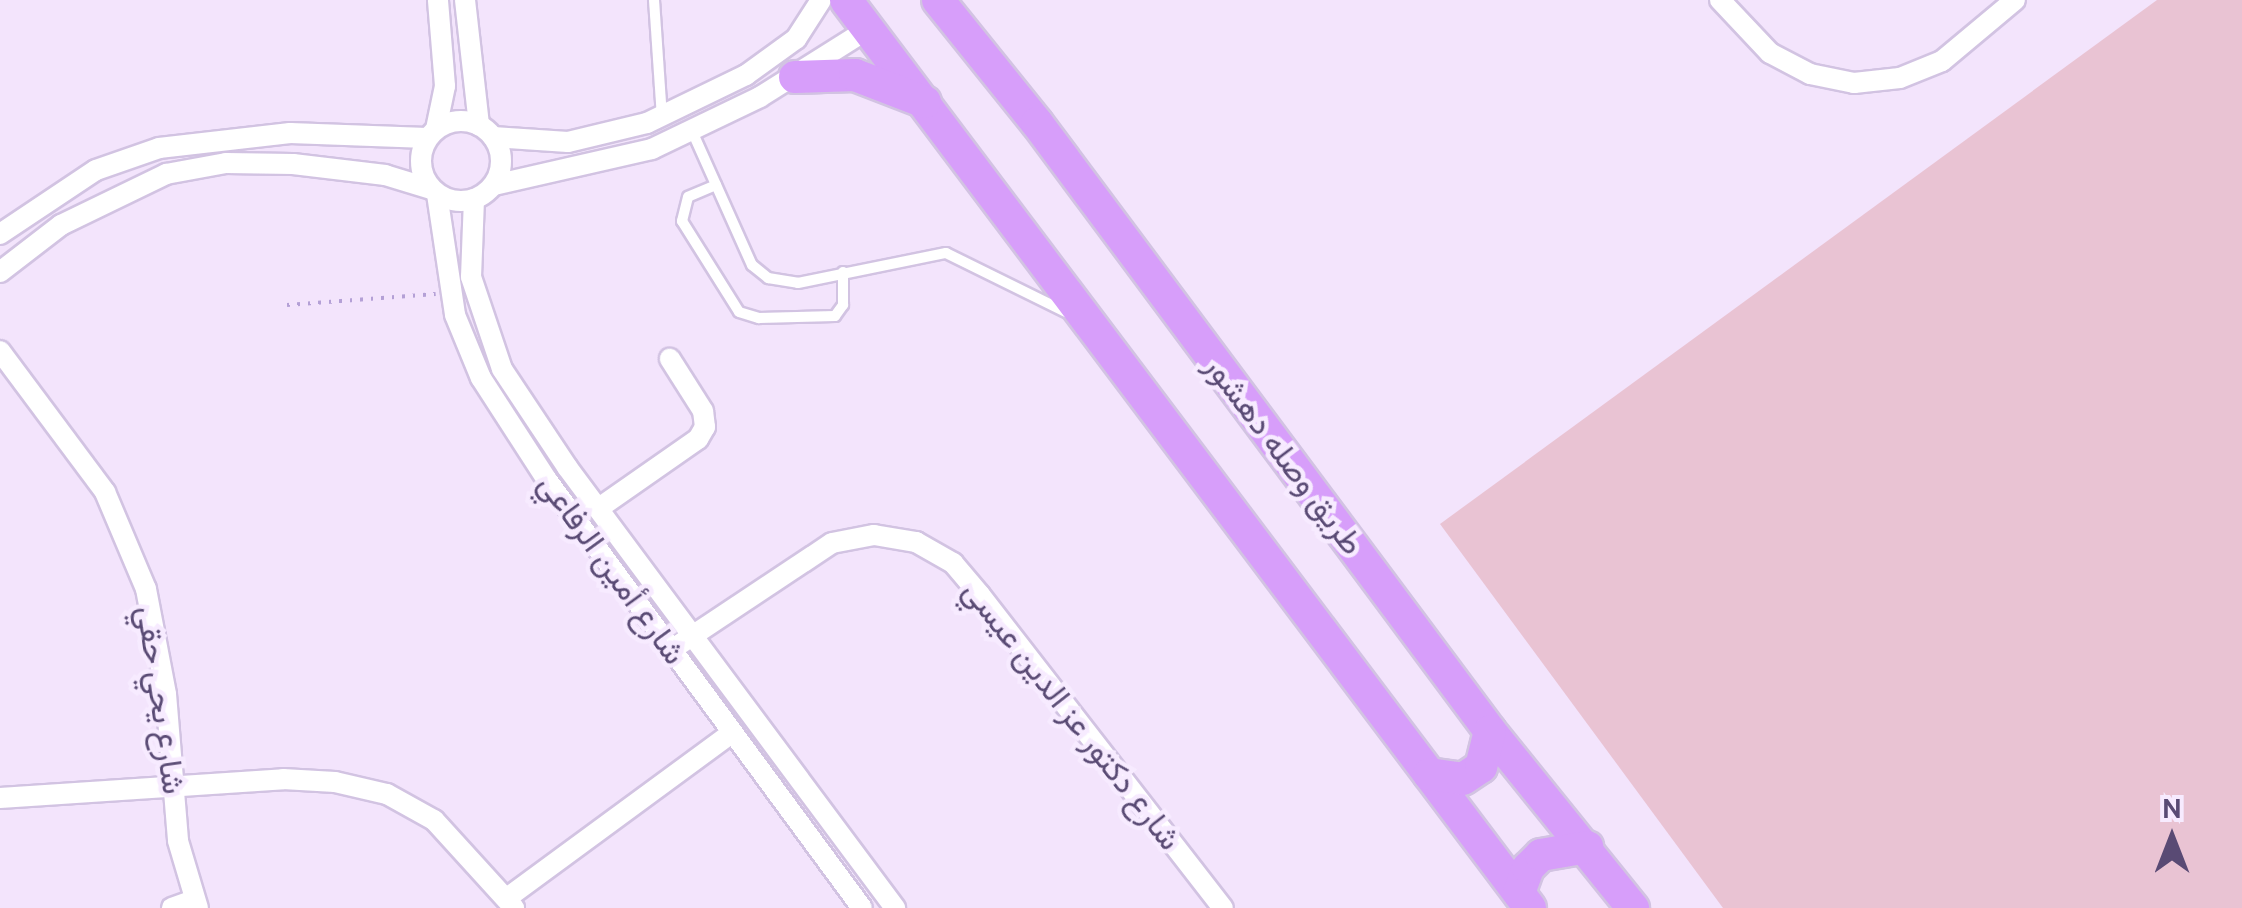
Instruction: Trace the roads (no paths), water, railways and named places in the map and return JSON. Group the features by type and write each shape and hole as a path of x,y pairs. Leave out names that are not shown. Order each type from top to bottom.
{"main road":[{"path":"846,0 929,104 1524,901"},
{"name":"طريق وصله دهشور","path":"938,0 1037,122 1490,731 1633,908"},
{"path":"795,77 855,75 929,104"},
{"path":"1429,774 1463,779 1481,767 1490,731"},
{"path":"1524,901 1528,868 1541,856 1587,847"}],"street":[{"path":"434,192 421,170 445,86 438,0"},
{"path":"465,0 486,131 502,161 494,184"},
{"path":"0,234 96,170 159,148 290,133 382,137 432,134 457,121 540,143 594,138 662,116 746,75 796,38 821,0"},
{"path":"1720,0 1770,54 1810,74 1854,83 1900,78 1942,62 2015,0"},
{"path":"0,272 60,226 166,174 226,163 385,175 434,192 474,200 494,184 618,160 692,131 760,98 868,28"},
{"path":"746,75 760,98"},
{"path":"382,137 391,156 385,175"},
{"path":"540,143 536,160 543,176"},
{"name":"شارع أمين الرفاعي","path":"434,192 450,293 481,378 730,734 862,908"},
{"name":"شارع أمين الرفاعي","path":"474,200 471,278 488,340 536,423 896,908"},
{"name":"شارع يحي حقي","path":"0,352 76,448 128,540 159,641 178,841 196,904"},
{"path":"599,508 698,439 706,427 703,411 670,359"},
{"name":"شارع دكتور عز الدين عيسي","path":"671,650 832,543 874,536 916,542 953,562 1224,908"},
{"path":"0,798 283,779 387,794 434,820 510,903 730,734"},
{"path":"172,908 196,904"}],"lane":[{"path":"654,0 662,116"},
{"path":"692,131 760,272 788,283 946,253 1092,326"},
{"path":"716,186 688,197 682,221 739,312 759,318 835,316 843,304 843,272"}]}
